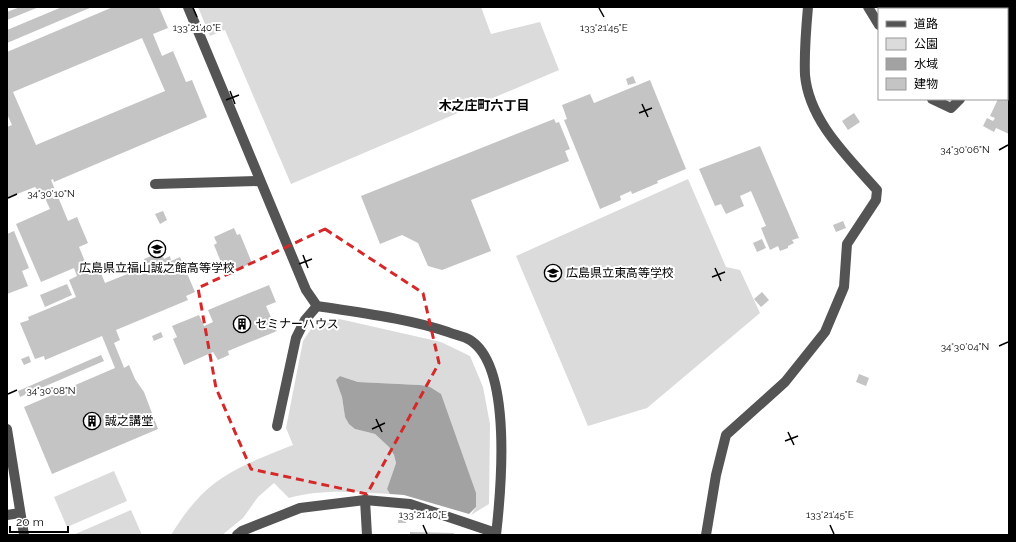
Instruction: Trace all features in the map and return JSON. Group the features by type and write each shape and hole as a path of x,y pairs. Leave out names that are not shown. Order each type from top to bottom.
{"street":[{"path":"188,7 306,290 317,306 425,324 470,340 480,350 491,368 499,401 502,426 496,534 410,504 365,500 300,508 242,531 237,535"},
{"path":"706,535 716,475 726,435 785,382 825,332 844,287 847,244 876,200 877,190 839,147 820,120 813,105 805,76 808,7"},
{"path":"868,7 878,23"},
{"path":"934,100 952,108 959,100"},
{"path":"155,184 260,181"},
{"path":"277,426 296,338 305,320 317,306"},
{"path":"7,430 24,535"},
{"path":"365,500 367,535"},
{"path":"7,515 20,513"}],"highlighted area":[{"path":"325,229 423,293 439,363 367,494 251,469 216,388 198,288"}],"green space":[{"path":"198,7 481,7 491,34 540,22 559,70 291,184 225,30 210,36"},
{"path":"688,179 726,267 740,270 760,313 647,408 588,426 516,256"},
{"path":"335,318 441,342 470,356 483,387 490,424 489,504 471,515 476,507 420,385 358,382 340,376 337,380 342,397 345,417 355,429 375,434 389,447 394,455 396,463 387,489 390,494 326,492 289,498 274,483 258,497 243,518 222,535 171,535 191,507 204,492 215,483 253,461 293,445 286,428 303,341 311,329"},
{"path":"114,471 127,501 67,527 54,497"},
{"path":"131,510 142,535 73,535"}],"water":[{"path":"340,376 358,382 420,385 430,387 441,394 476,493 476,507 469,514 404,495 390,494 387,489 396,463 394,455 389,447 375,434 355,429 349,424 345,417 342,397 336,380"}],"building":[{"path":"20,7 39,7 7,20 7,12"},
{"path":"62,7 92,7 7,43 7,30"},
{"path":"113,7 159,7 168,28 153,34 162,56 173,51 186,82 192,80 207,117 54,182 53,179 51,180 68,221 77,217 88,243 79,247 89,271 99,268 105,283 147,266 144,259 161,252 164,259 170,256 171,261 180,257 195,292 186,296 188,300 116,330 120,340 114,343 124,368 129,365 135,379 144,392 158,429 52,474 24,407 115,368 102,336 45,360 44,356 35,359 20,323 29,320 28,317 76,297 69,280 77,276 74,268 41,282 16,224 50,209 45,198 35,187 7,198 7,127 12,125 7,114 7,52","holes":["142,38 165,91 36,145 13,92"]},
{"path":"1002,7 1003,8 953,8"},
{"path":"633,76 636,83 628,85 626,79"},
{"path":"1009,77 1009,134 996,128 994,132 983,126 987,118 993,121 995,118 990,116 998,100 1008,100"},
{"path":"650,80 686,169 657,181 658,183 632,194 631,191 620,196 621,200 600,209 564,120 567,119 562,105 590,94 594,103"},
{"path":"854,113 860,122 848,130 842,121"},
{"path":"554,119 556,123 559,122 570,149 565,151 569,161 471,200 491,251 442,270 428,266 418,243 402,235 380,244 361,196"},
{"path":"760,146 799,238 792,240 794,243 788,246 788,248 780,251 778,246 770,250 761,228 766,226 751,191 740,196 744,206 726,214 721,204 715,206 699,169"},
{"path":"163,211 167,220 160,224 155,214"},
{"path":"843,221 846,228 836,232 833,225"},
{"path":"234,228 237,235 240,234 252,263 226,274 214,245 217,243 214,237"},
{"path":"14,231 29,268 22,271 28,286 7,294 7,234"},
{"path":"762,239 766,248 757,252 753,243"},
{"path":"67,284 72,295 45,307 40,295"},
{"name":"セミナーハウス","path":"269,285 276,302 266,306 277,331 228,351 229,355 218,360 213,352 184,365 173,339 177,337 172,326 199,315 204,326 213,322 208,310"},
{"path":"762,292 769,300 761,307 754,299"},
{"path":"161,332 163,337 154,341 152,336"},
{"path":"101,355 104,361 20,397 18,391"},
{"path":"29,356 31,362 24,365 21,359"},
{"path":"859,374 869,378 866,386 856,382"},
{"path":"398,516 406,516 406,523 398,523"},
{"path":"410,532 454,533 454,535 410,535"}],"place":[{"name":"広島県立福山誠之館高等学校","path":"157,249"},
{"name":"広島県立東高等学校","path":"553,273"},
{"name":"セミナーハウス","path":"242,324"},
{"name":"誠之講堂","path":"92,421"}],"district":[{"name":"木之庄町六丁目","path":"484,105"}]}
